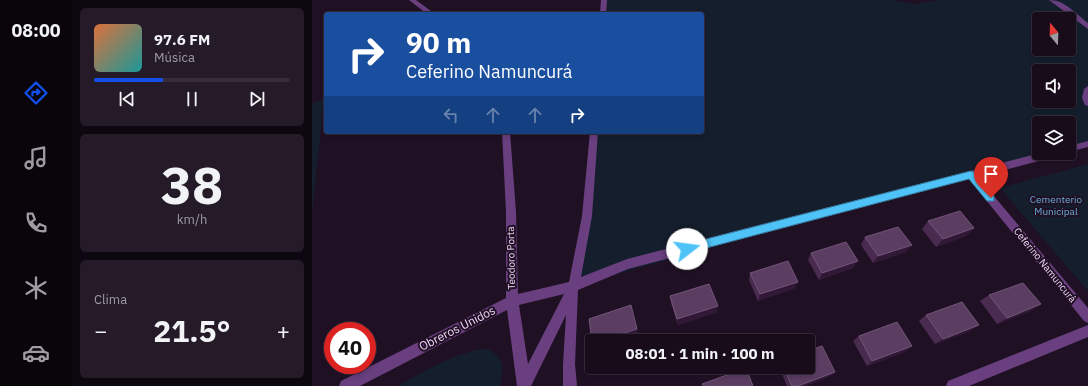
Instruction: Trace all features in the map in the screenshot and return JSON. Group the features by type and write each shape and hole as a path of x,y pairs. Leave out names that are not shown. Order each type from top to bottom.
{"street":[{"path":"412,0 429,12"},
{"path":"603,12 604,0"},
{"path":"1052,0 1064,7 1088,27"},
{"path":"1088,89 1086,98 1088,103"},
{"name":"Teodoro Porta","path":"506,134 511,212 512,301 524,384"},
{"path":"570,386 569,358 574,286 587,216 594,134"},
{"path":"1076,147 1088,144"},
{"name":"Obreros Unidos","path":"346,386 512,301 574,286 627,264 1032,159"},
{"name":"Ceferino Namuncurá","path":"971,175 1088,317"},
{"path":"524,384 574,286"},
{"path":"953,386 1088,331"}],"green space":[{"path":"604,0 892,0 914,4 940,0 1088,0 1088,143 1076,146 1076,116 1032,116 1032,158 574,286 594,134 704,134 704,12 603,12"},
{"path":"324,99 312,214 312,103"},
{"name":"Cementerio Municipal","path":"1088,164 1088,291 1000,188"},
{"path":"488,348 498,356 502,364 500,386 398,386 452,358 476,350"}],"building":[{"path":"960,211 974,228 943,239 928,221"},
{"path":"898,227 912,245 878,256 865,237"},
{"path":"846,242 858,261 822,273 811,253"},
{"path":"788,261 798,282 760,294 750,273"},
{"path":"1023,283 1041,304 1007,318 989,295"},
{"path":"709,284 718,306 677,319 670,296"},
{"path":"962,302 979,325 943,339 926,315"},
{"path":"631,305 637,329 622,334 591,334 589,319"},
{"path":"897,322 912,346 872,361 859,336"},
{"path":"822,346 835,372 798,386 792,386 786,374 815,374 815,348"},
{"path":"730,374 748,374 753,386 703,386 702,384"}],"route":[{"path":"687,249 971,175 991,198"}]}
